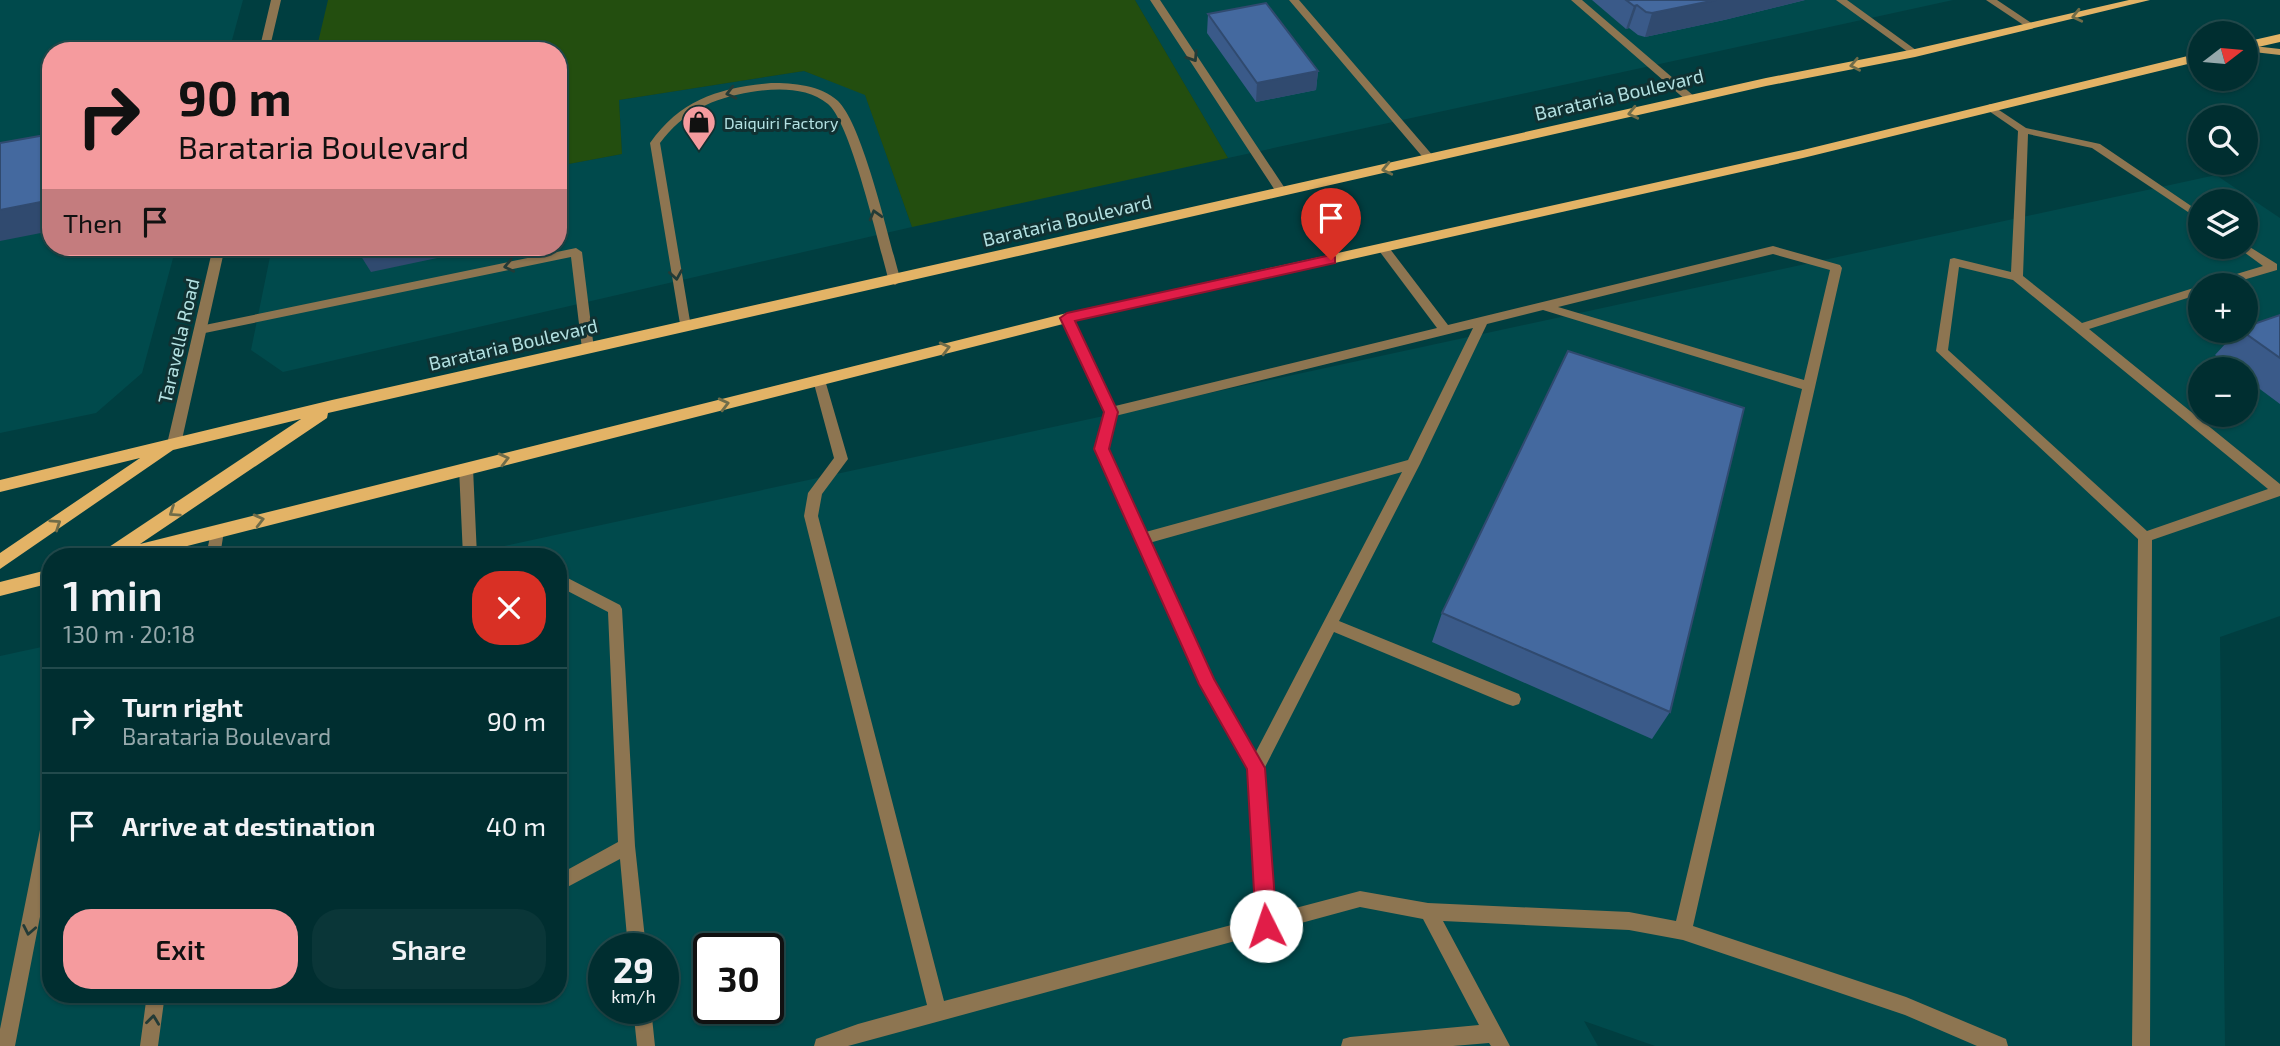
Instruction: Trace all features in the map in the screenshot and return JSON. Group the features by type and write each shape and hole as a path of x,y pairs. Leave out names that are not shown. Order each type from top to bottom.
{"main road":[{"name":"Barataria Boulevard","path":"0,486 332,406 895,281 1691,99 1915,53 2124,2 2144,0"},
{"path":"2258,44 2280,38"},
{"path":"2258,49 2280,52"},
{"path":"152,548 1067,318 1803,154 2188,60"},
{"path":"121,548 332,406"},
{"path":"0,562 174,444"},
{"path":"0,589 42,578"}],"street":[{"path":"266,42 276,0"},
{"path":"1155,0 1282,192"},
{"path":"1294,0 1430,159"},
{"path":"1576,0 1691,99"},
{"path":"1841,0 1915,53"},
{"path":"1991,0 2031,26"},
{"path":"685,327 655,144 676,118 728,92 791,86 818,93 837,105 851,131 895,281"},
{"path":"1990,107 2023,130 2096,146 2188,209"},
{"path":"2017,277 2023,130"},
{"path":"1383,248 1446,331"},
{"path":"1111,412 1773,250 1836,268 1683,931"},
{"path":"567,254 576,252 588,349"},
{"name":"Taravella Road","path":"174,444 217,256"},
{"path":"200,330 557,256"},
{"path":"2253,273 2273,267 2258,257"},
{"path":"2141,1046 2145,537 1942,351 1954,262 2017,277 2279,491 2145,537"},
{"path":"2080,328 2188,294"},
{"path":"1545,306 1807,386"},
{"path":"1067,318 1111,412 1101,449 1207,684 1256,768 1266,926"},
{"path":"1256,768 1413,464 1482,322"},
{"path":"820,380 841,459 815,493 811,516 939,1013"},
{"path":"1142,539 1413,464"},
{"path":"466,468 470,548"},
{"path":"214,548 216,531"},
{"path":"567,584 615,609 627,846 636,933"},
{"path":"1330,624 1513,699"},
{"path":"567,879 627,846"},
{"path":"6,1046 42,861"},
{"path":"823,1046 858,1033 1360,899 1428,912 1629,920 1683,931 1906,1006 1999,1046"},
{"path":"1350,1046 1497,1039 1428,912"},
{"path":"149,1046 155,1003"},
{"path":"644,1024 646,1046"}],"shaded area":[{"path":"0,0 243,0 231,42 42,42 42,256 174,256 142,373 96,413 0,433"},
{"path":"1135,0 1953,0 1228,158"},
{"path":"804,71 865,94 912,227 283,372 251,350 270,256 567,256 567,164 622,154 619,100"},
{"path":"2216,175 2237,189 2188,189 2188,259 2258,259 2258,203 2280,218 2280,616 2220,637 2225,1046 1655,1046 1584,1021 1598,1046 0,1046 0,656 42,647 42,1003 567,1003 567,548 495,548"}],"green space":[{"path":"328,0 1135,0 1228,158 912,227 865,95 804,71 619,100 622,154 567,164 567,42 318,42"}],"building":[{"path":"1626,0 1716,0 1652,13"},
{"path":"1266,3 1318,71 1257,83 1208,14"},
{"path":"42,136 42,202 0,210 0,143"},
{"path":"2280,315 2280,358 2258,342 2258,323"},
{"path":"1568,351 1744,408 1670,712 1442,613"}],"place":[{"name":"Daiquiri Factory","path":"699,152"}],"route":[{"path":"1266,926 1256,768 1207,684 1101,449 1111,412 1067,318 1331,260"}]}
